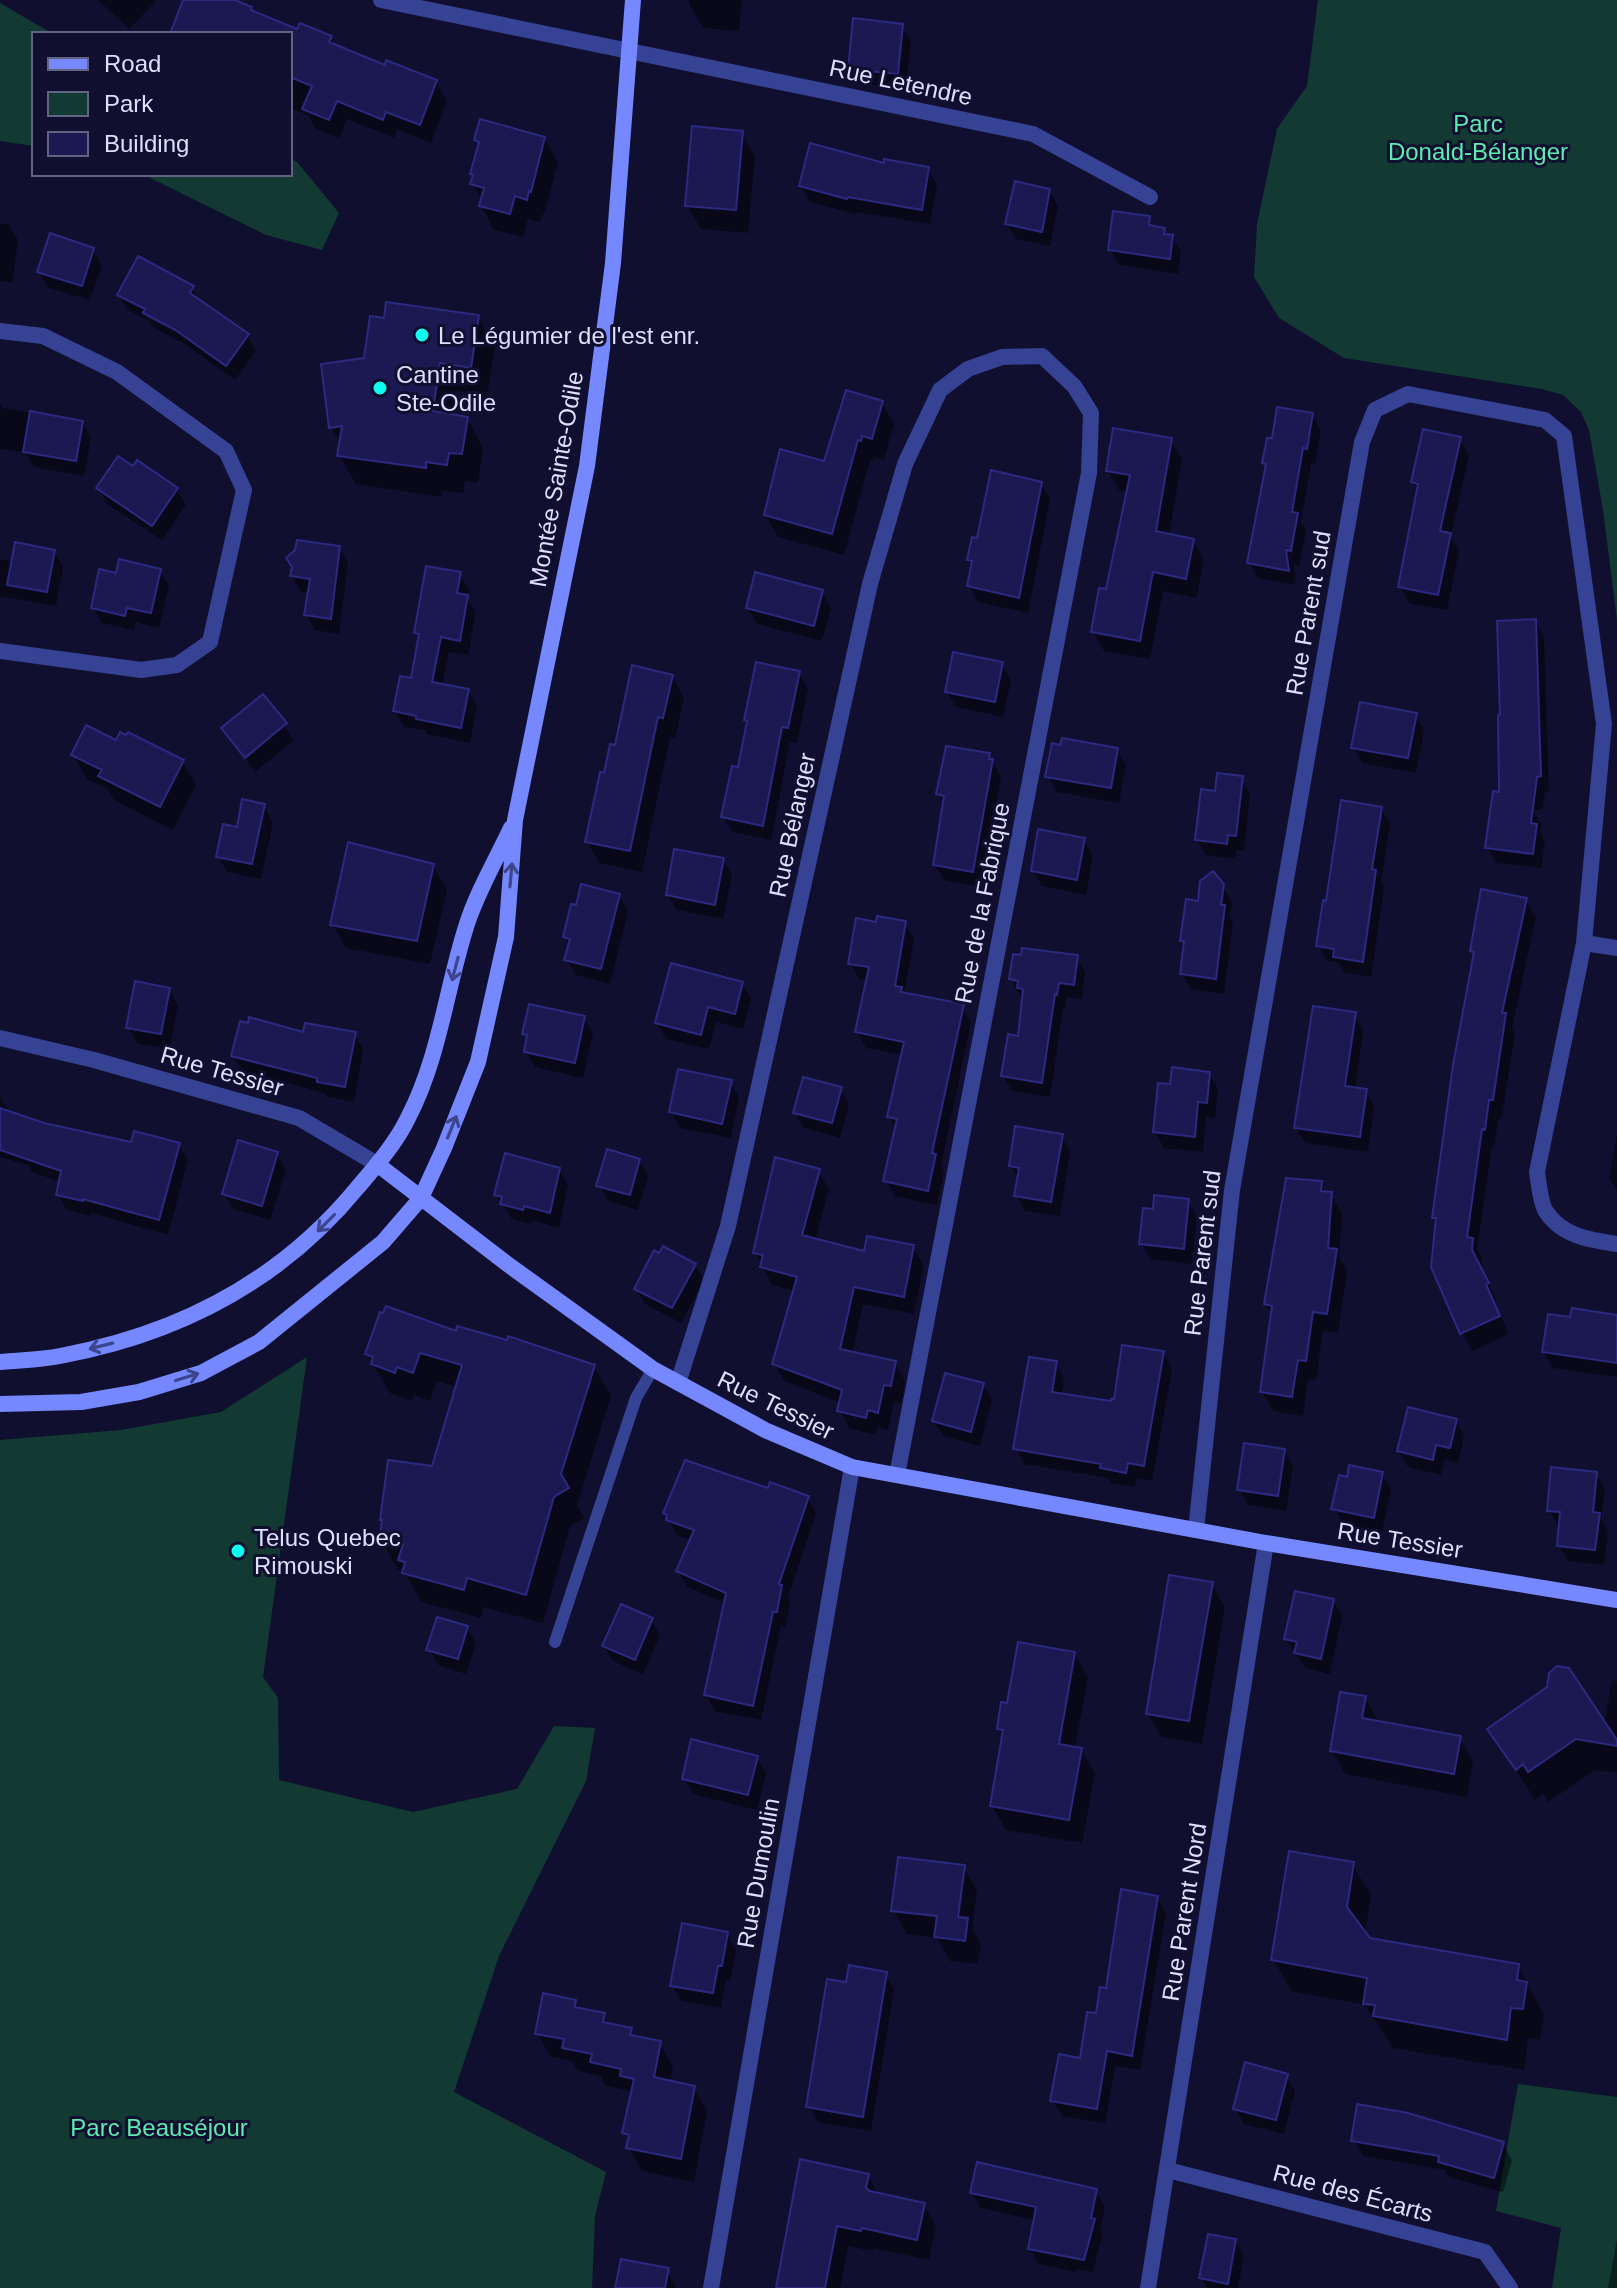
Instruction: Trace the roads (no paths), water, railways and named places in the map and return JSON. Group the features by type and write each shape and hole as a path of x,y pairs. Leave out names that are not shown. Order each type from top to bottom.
{"main road":[{"name":"Montée Sainte-Odile","path":"0,1404 81,1402 139,1392 201,1373 259,1342 302,1308 383,1242 421,1198 478,1062 506,937 515,820 587,466 613,263 633,0"},
{"name":"Montée Sainte-Odile","path":"0,1362 59,1357 150,1334 202,1313 265,1274 322,1228 377,1164 408,1119 430,1062 466,924 515,820"},
{"name":"Rue Tessier","path":"377,1164 510,1266 653,1369 765,1430 852,1467 1266,1543 1617,1600"}],"street":[{"name":"Rue Letendre","path":"381,0 1033,134 1150,197"},
{"path":"0,331 43,336 117,372 226,451 244,490 210,642 177,665 141,670 0,651"},
{"name":"Rue Bélanger","path":"678,1383 728,1226 870,584 905,464 940,390 968,369 1002,357 1042,356"},
{"name":"Rue de la Fabrique","path":"897,1475 1089,473 1091,413 1074,386 1042,356"},
{"name":"Rue Parent sud","path":"1196,1530 1232,1190 1362,442 1375,410 1408,394 1545,420 1564,436 1604,724 1584,943 1537,1172 1544,1208 1560,1227 1582,1239 1617,1244"},
{"path":"1584,943 1617,948"},
{"name":"Rue Tessier","path":"0,1038 94,1060 299,1118 377,1164"},
{"name":"Rue Dumoulin","path":"711,2288 852,1467"},
{"name":"Rue Parent Nord","path":"1148,2288 1266,1543"},
{"name":"Rue des Écarts","path":"1168,2170 1485,2252 1510,2288"}],"lane":[{"path":"555,1642 636,1398 653,1369"}],"place":[{"name":"Le Légumier de l'est enr.","path":"422,335"},
{"name":"Cantine Ste-Odile","path":"380,388"},
{"name":"Telus Quebec Rimouski","path":"238,1551"}],"park label":[{"name":"Parc Donald-Bélanger","path":"1478,137"},
{"name":"Parc Beauséjour","path":"159,2127"}]}
